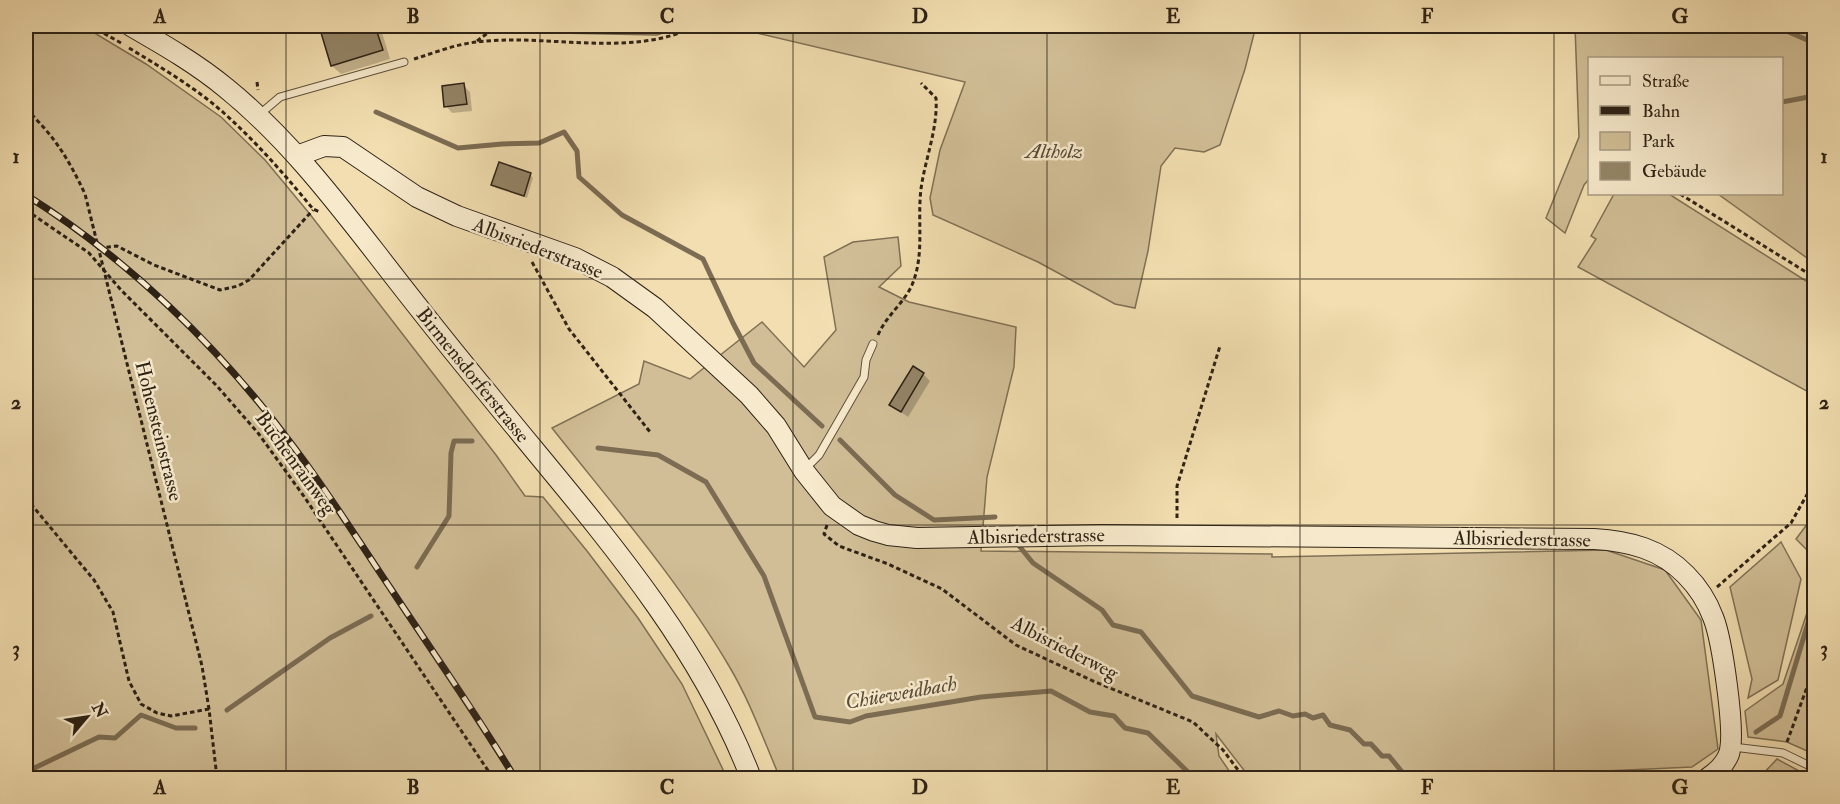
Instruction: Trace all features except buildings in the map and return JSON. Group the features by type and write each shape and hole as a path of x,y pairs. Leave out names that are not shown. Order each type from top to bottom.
{"main road":[{"name":"Birmensdorferstrasse","path":"131,26 194,64 227,88 297,156 335,201 642,585 674,630 710,689 751,778"},
{"name":"Albisriederstrasse","path":"297,156 324,146 343,147 417,197 457,216 575,258 612,277 655,308 749,395 776,426 804,471 832,506 859,525 888,535 905,538 1178,535 1594,539 1621,542 1648,549 1680,569 1696,586 1710,609 1720,644 1731,726 1731,746"},
{"path":"1708,778 1722,766 1731,746"}],"lane":[{"path":"258,116 280,97 404,62"},
{"path":"804,471 819,455 864,377 873,344"},
{"path":"1731,746 1783,753 1815,768"}],"path":[{"path":"92,26 188,85 224,113 268,156 313,209 249,280 238,286 220,290 154,265 117,246 99,248"},
{"path":"476,42 497,26"},
{"path":"404,62 476,42 525,40 628,42 656,39 696,26"},
{"path":"873,344 881,327 911,288 919,264 921,190 937,113 936,98 921,83"},
{"name":"Hohensteinstrasse","path":"26,109 48,130 71,164 85,194 202,666 217,778"},
{"path":"1682,195 1815,277"},
{"name":"Buchenrainweg","path":"26,210 89,253 121,290 217,386 258,434 309,503 493,778"},
{"path":"532,243 532,261 569,329 650,432"},
{"path":"1178,535 1177,486 1220,346"},
{"path":"1720,584 1791,523 1815,482"},
{"path":"26,498 94,580 113,612 129,681 141,704 156,713 171,716 209,709"},
{"name":"Albisriederweg","path":"832,506 824,534 838,546 888,564 942,589 1016,645 1093,681 1192,722 1223,750 1244,778"},
{"path":"1783,753 1815,668"}],"green space":[{"path":"26,26 83,26 146,64 221,117 265,160 309,213 496,455 525,496 543,497 638,618 682,684 727,778 26,778"},
{"path":"513,26 684,26 657,35 505,32"},
{"name":"Altholz","path":"727,26 1256,26 1245,69 1220,145 1204,152 1175,148 1161,166 1148,251 1135,308 1115,304 1038,262 933,215 930,198 940,150 965,82"},
{"path":"1575,26 1814,26 1814,263 1719,195 1783,195 1783,57 1588,57 1588,180 1565,233 1546,218 1579,137"},
{"path":"1613,195 1671,195 1814,286 1814,395 1578,267 1596,239 1591,236"},
{"path":"898,237 901,266 879,287 909,302 1016,327 1014,367 987,477 981,551 1272,554 1272,557 1606,550 1665,570 1701,620 1718,749 1692,767 1471,778 1250,778 1216,734 1219,756 1234,778 780,778 744,693 710,635 645,544 552,428 639,384 644,361 690,379 762,322 804,367 836,330 824,257 853,242"},
{"path":"1814,515 1814,754 1787,742 1748,737 1745,711 1783,684 1812,598 1813,556 1796,539"},
{"path":"1781,542 1801,579 1778,680 1748,698 1752,679 1730,587"},
{"path":"1777,759 1812,778 1759,778"}],"waterway":[{"path":"1775,26 1814,43"},
{"path":"1783,102 1814,96"},
{"path":"376,112 458,148 539,143 564,132 577,151 579,177 622,215 703,259 754,363 822,426"},
{"path":"840,440 895,495 934,520 995,517"},
{"path":"417,567 449,516 451,453 454,441 472,441"},
{"name":"Chüeweidbach","path":"598,448 658,455 706,482 764,576 815,717 850,722 866,716 981,697 1051,691 1090,712 1114,716 1125,728 1148,733 1194,778"},
{"path":"1020,547 1033,563 1102,610 1113,625 1141,632 1192,696 1259,717 1279,711 1293,716 1305,714 1313,718 1323,715 1330,725 1350,730 1364,744 1371,744 1382,756 1389,756 1407,778"},
{"path":"1756,732 1780,716 1814,603"},
{"path":"227,710 330,638 371,616"},
{"path":"26,772 99,737 115,738 141,715 176,728 195,728"}],"railway":[{"path":"26,195 100,247 169,306 233,372 262,406 330,497 515,778"}]}
